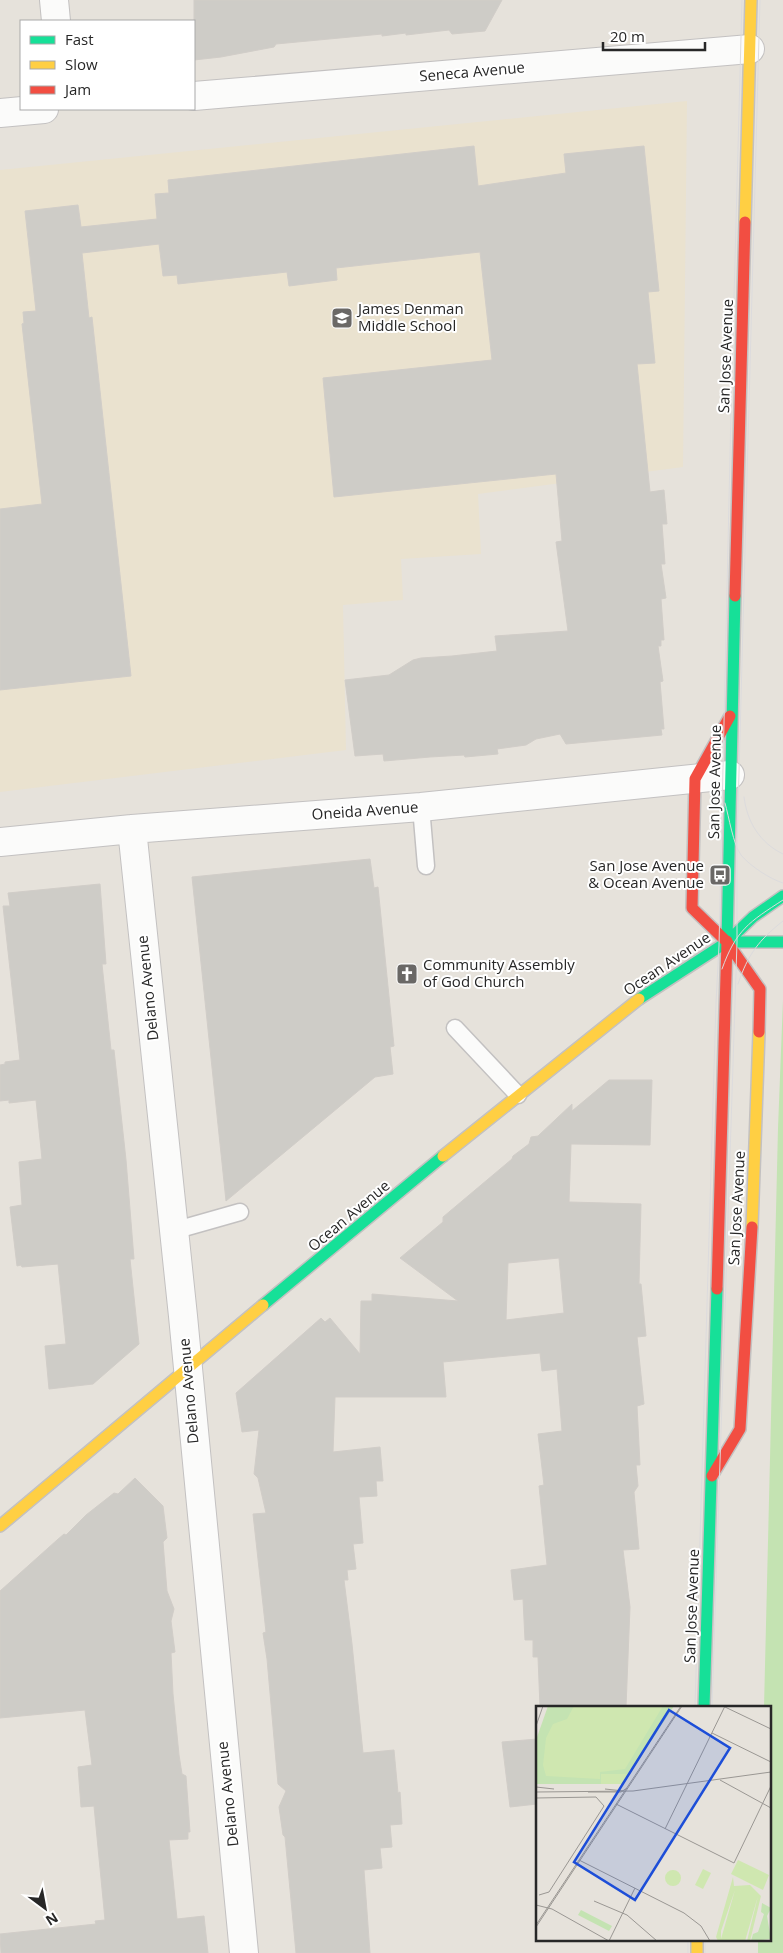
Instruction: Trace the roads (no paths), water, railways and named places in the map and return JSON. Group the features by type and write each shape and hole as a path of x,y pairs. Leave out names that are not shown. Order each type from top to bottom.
{"main road":[{"name":"San Jose Avenue","path":"704,1706 730,822 751,0"},
{"name":"San Jose Avenue","path":"711,1477 740,1428 753,1211 760,990 726,942 692,908 695,779 732,712"},
{"name":"Ocean Avenue","path":"0,1526 155,1394 518,1095 646,994 726,942 736,931 764,908 783,896"},
{"name":"Ocean Avenue","path":"726,942 783,942"},
{"path":"697,1953 698,1940"}],"street":[{"path":"54,0 56,20"},
{"name":"Seneca Avenue","path":"195,96 750,48"},
{"path":"0,113 33,110"},
{"name":"Oneida Avenue","path":"0,842 132,829 421,807 730,775"},
{"name":"Delano Avenue","path":"132,829 244,1953"}],"lane":[{"path":"421,807 426,866"},
{"path":"455,1028 518,1095"},
{"path":"173,1231 240,1212"}],"tram line":[{"path":"695,1706 719,946 742,0"},
{"path":"712,1706 737,942 737,846 760,0"},
{"path":"744,797 748,815 756,831 768,844 783,854"},
{"path":"725,803 733,837 741,855 760,872 783,883"},
{"path":"722,969 738,936 745,928 783,900"},
{"path":"738,984 755,948 783,921"},
{"path":"688,1940 688,1953"},
{"path":"705,1940 705,1953"}],"place":[{"name":"James Denman Middle School","path":"342,318"},
{"name":"San Jose Avenue & Ocean Avenue","path":"720,875"},
{"name":"Community Assembly of God Church","path":"407,974"}]}
